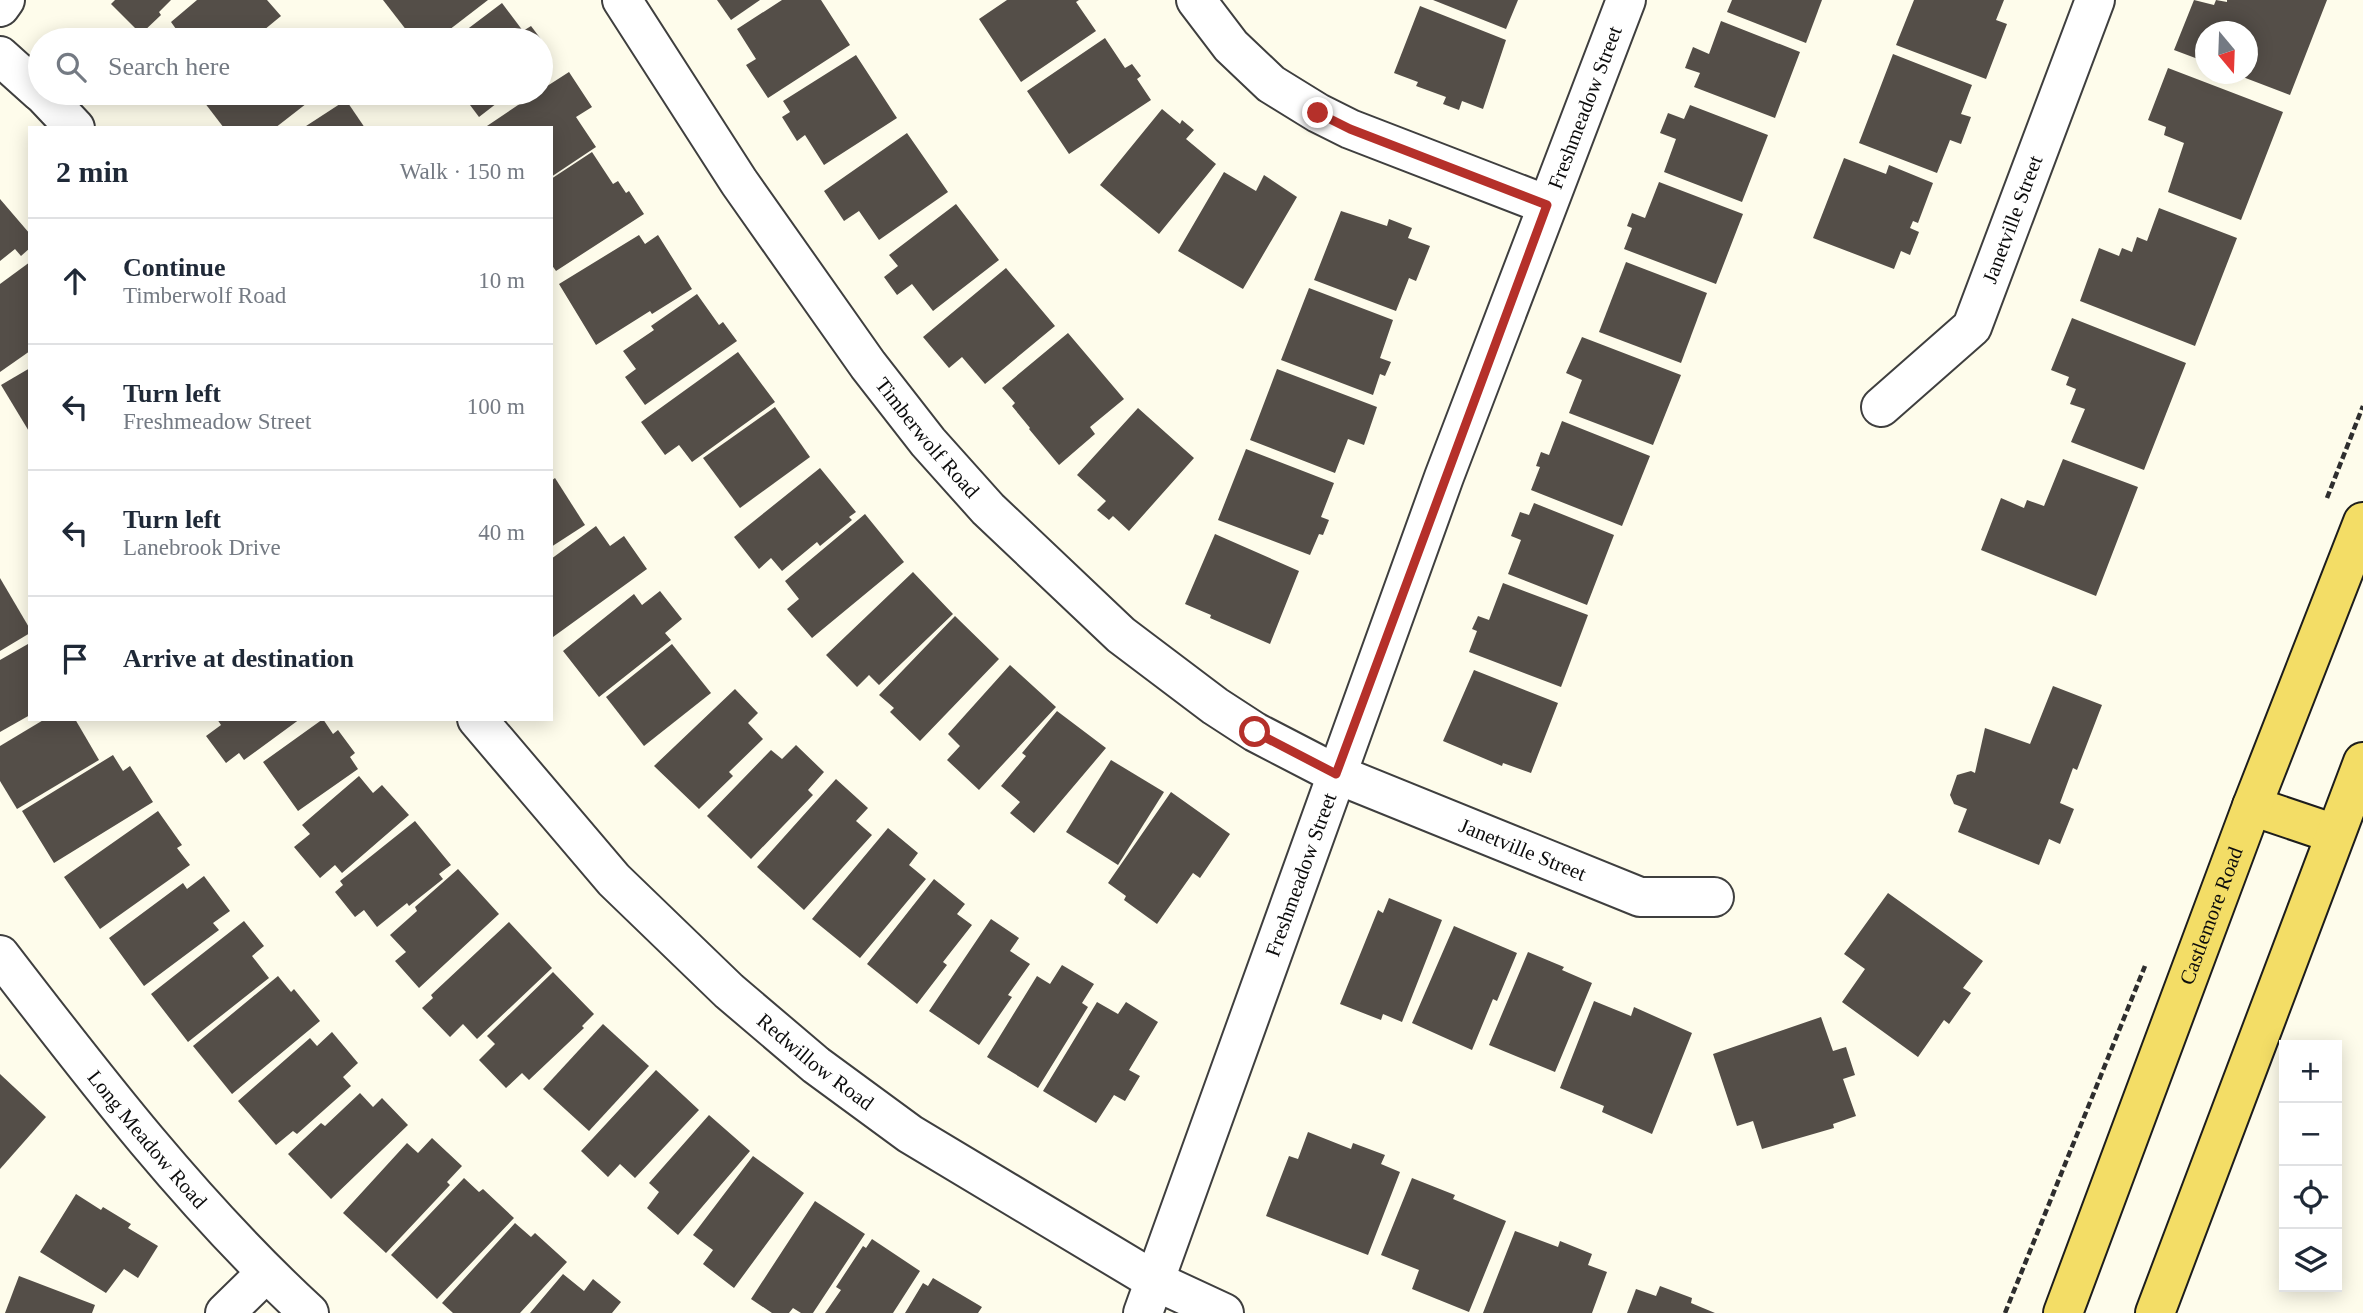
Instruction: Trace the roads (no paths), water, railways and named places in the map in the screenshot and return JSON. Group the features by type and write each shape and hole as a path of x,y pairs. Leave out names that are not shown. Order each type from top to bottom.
{"main road":[{"name":"Castlemore Road","path":"2063,1313 2252,806 2363,522"},
{"path":"2155,1313 2363,762"},
{"path":"2252,806 2335,834"}],"street":[{"path":"0,7 5,0"},
{"name":"Timberwolf Road","path":"622,0 739,182 869,365 928,442 988,509 1066,585 1142,651 1214,706 1255,732 1336,774"},
{"path":"1196,0 1231,46 1271,84 1318,113 1350,129 1547,205"},
{"name":"Freshmeadow Street","path":"1149,1297 1336,774 1626,0"},
{"name":"Janetville Street","path":"1881,407 1972,327 2095,0"},
{"path":"0,56 28,81"},
{"path":"53,105 73,126"},
{"name":"Redwillow Road","path":"479,721 614,880 729,991 816,1065 910,1134 1149,1297 1224,1313"},
{"name":"Janetville Street","path":"1336,774 1640,897 1714,897"},
{"name":"Long Meadow Road","path":"0,955 134,1126 266,1272 309,1313"},
{"path":"225,1313 266,1272"}]}
